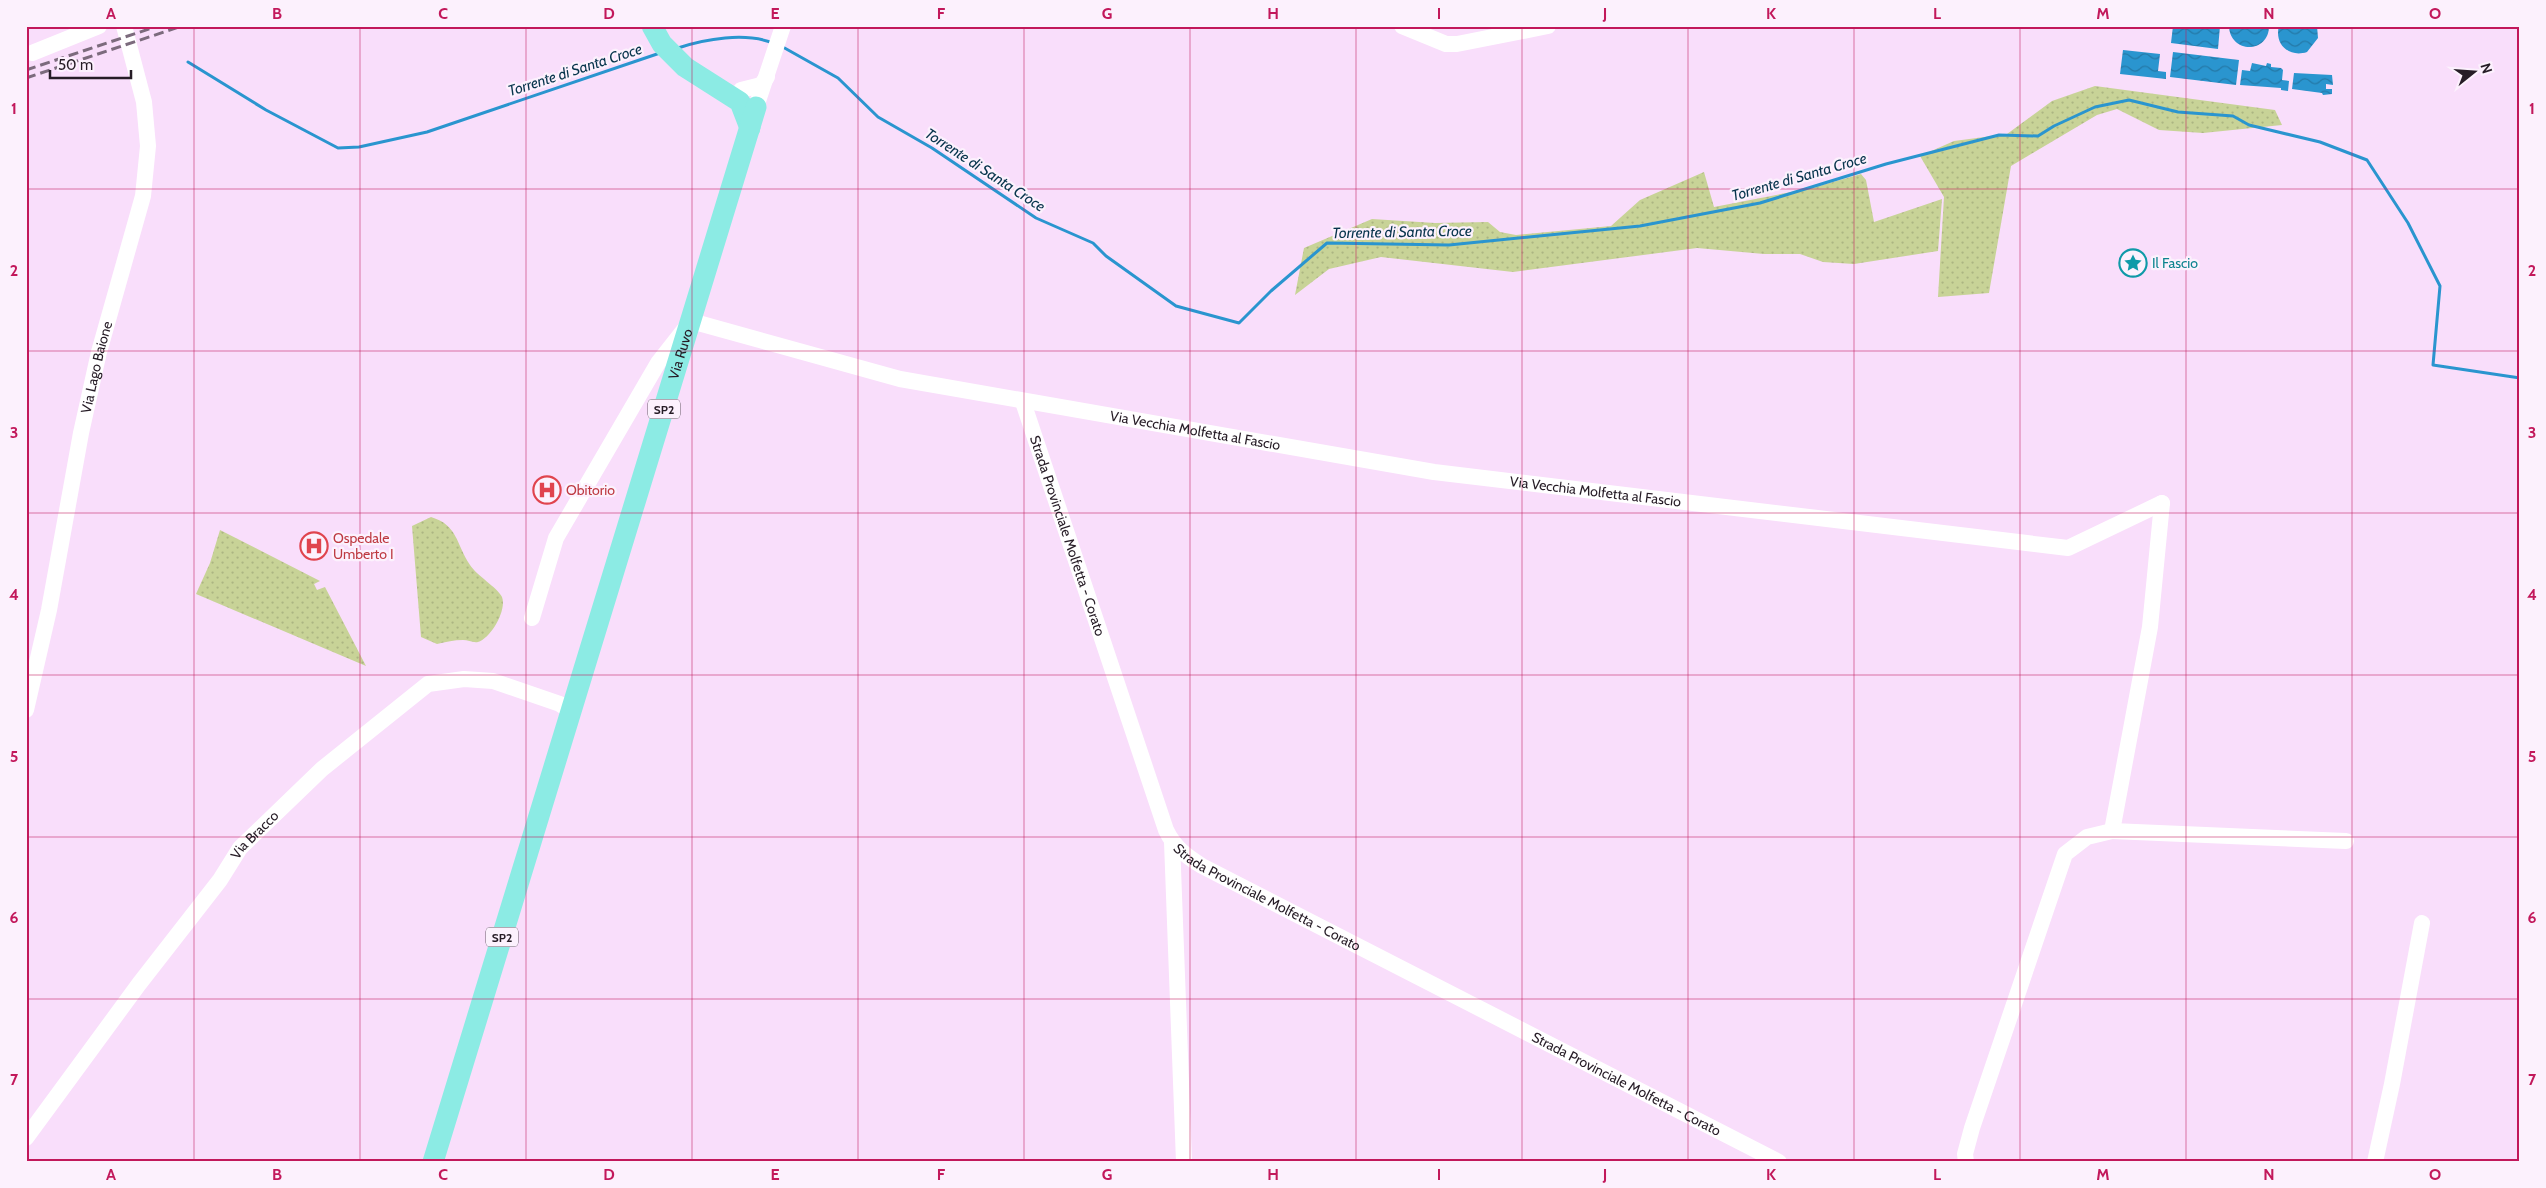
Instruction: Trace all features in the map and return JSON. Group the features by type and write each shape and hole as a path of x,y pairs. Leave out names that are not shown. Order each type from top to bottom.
{"main road":[{"path":"652,26 662,44 685,67 746,100"},
{"name":"Via Ruvo","path":"572,712 750,128 746,100"},
{"name":"SP2","path":"433,1162 572,712"}],"street":[{"name":"Via Lago Baione","path":"26,710 49,610 80,433 99,352 132,242 143,196 148,146 144,102 124,26"},
{"name":"Via Ruvo","path":"746,100 769,73 784,26"},
{"path":"1402,26 1446,44 1458,44 1548,26"},
{"path":"32,54 93,29"},
{"path":"532,618 556,538 658,363 691,321"},
{"name":"Via Vecchia Molfetta al Fascio","path":"691,321 891,377 1023,402 1434,472 2068,548 2162,503 2150,628 2112,831"},
{"name":"Strada Provinciale Molfetta - Corato","path":"1023,402 1162,821 1172,842 1185,855 1202,866 1779,1162"},
{"name":"Via Bracco","path":"26,1138 133,992 220,880 240,848 322,769 428,684 464,679 493,681 560,704 572,712"},
{"path":"1966,1162 1965,1154 1972,1128 2065,854 2087,837 2112,831 2346,841"},
{"path":"1172,842 1184,1162"},
{"path":"2375,1162 2392,1084 2422,923"}],"green space":[{"path":"2095,86 2275,110 2282,125 2203,133 2159,130 2117,109 2097,115 2011,166 1989,293 1938,297 1944,197 1920,156 1954,141 2007,134 2052,101"},
{"path":"1704,172 1714,207 1812,188 1861,174 1866,180 1874,222 1942,199 1938,251 1854,264 1823,262 1800,254 1764,254 1697,248 1513,272 1381,257 1329,269 1295,295 1304,248 1372,219 1435,223 1488,222 1500,232 1516,235 1611,226 1640,200"},
{"path":"431,517 440,520 452,530 470,565 502,597 502,609 497,623 488,635 478,642 460,640 437,644 421,637 412,526"},
{"path":"220,530 320,581 314,584 317,590 325,587 366,666 196,594 210,563"}],"water":[{"path":"2173,26 2220,26 2218,49 2171,43"},
{"path":"2229,26 2269,26 2263,42 2257,46 2249,47 2242,46 2236,42 2231,35"},
{"path":"2279,26 2317,26 2318,38 2307,52 2294,53 2284,48 2281,44 2278,33"},
{"path":"2123,50 2160,54 2158,71 2166,72 2166,79 2120,74"},
{"path":"2173,52 2239,60 2236,85 2170,77"},
{"path":"2252,63 2266,66 2267,63 2271,64 2271,67 2281,68 2283,70 2282,80 2289,81 2288,91 2281,90 2281,88 2240,85 2242,70 2250,71"},
{"path":"2294,73 2332,75 2333,85 2326,84 2326,89 2332,89 2332,94 2323,95 2322,93 2292,89"}],"waterway":[{"name":"Torrente di Santa Croce","path":"678,48 700,42 738,37 773,43"},
{"name":"Torrente di Santa Croce","path":"781,46 838,78 878,117 932,148 1036,218 1093,243 1106,256 1176,306 1239,323 1271,291 1327,243 1449,245 1640,226 1760,203 1886,164 1999,135 2038,136 2054,126 2095,107 2129,100 2178,112 2233,116 2249,125 2320,142 2367,160 2408,223 2440,286 2433,365 2520,378"},
{"name":"Torrente di Santa Croce","path":"188,62 266,110 338,148 359,147 427,132 660,53"}],"railway":[{"path":"26,70 158,26"},
{"path":"26,78 182,26"}],"place":[{"name":"Il Fascio","path":"2133,263"},
{"name":"Obitorio","path":"547,490"},
{"name":"Ospedale Umberto I","path":"314,546"}]}
